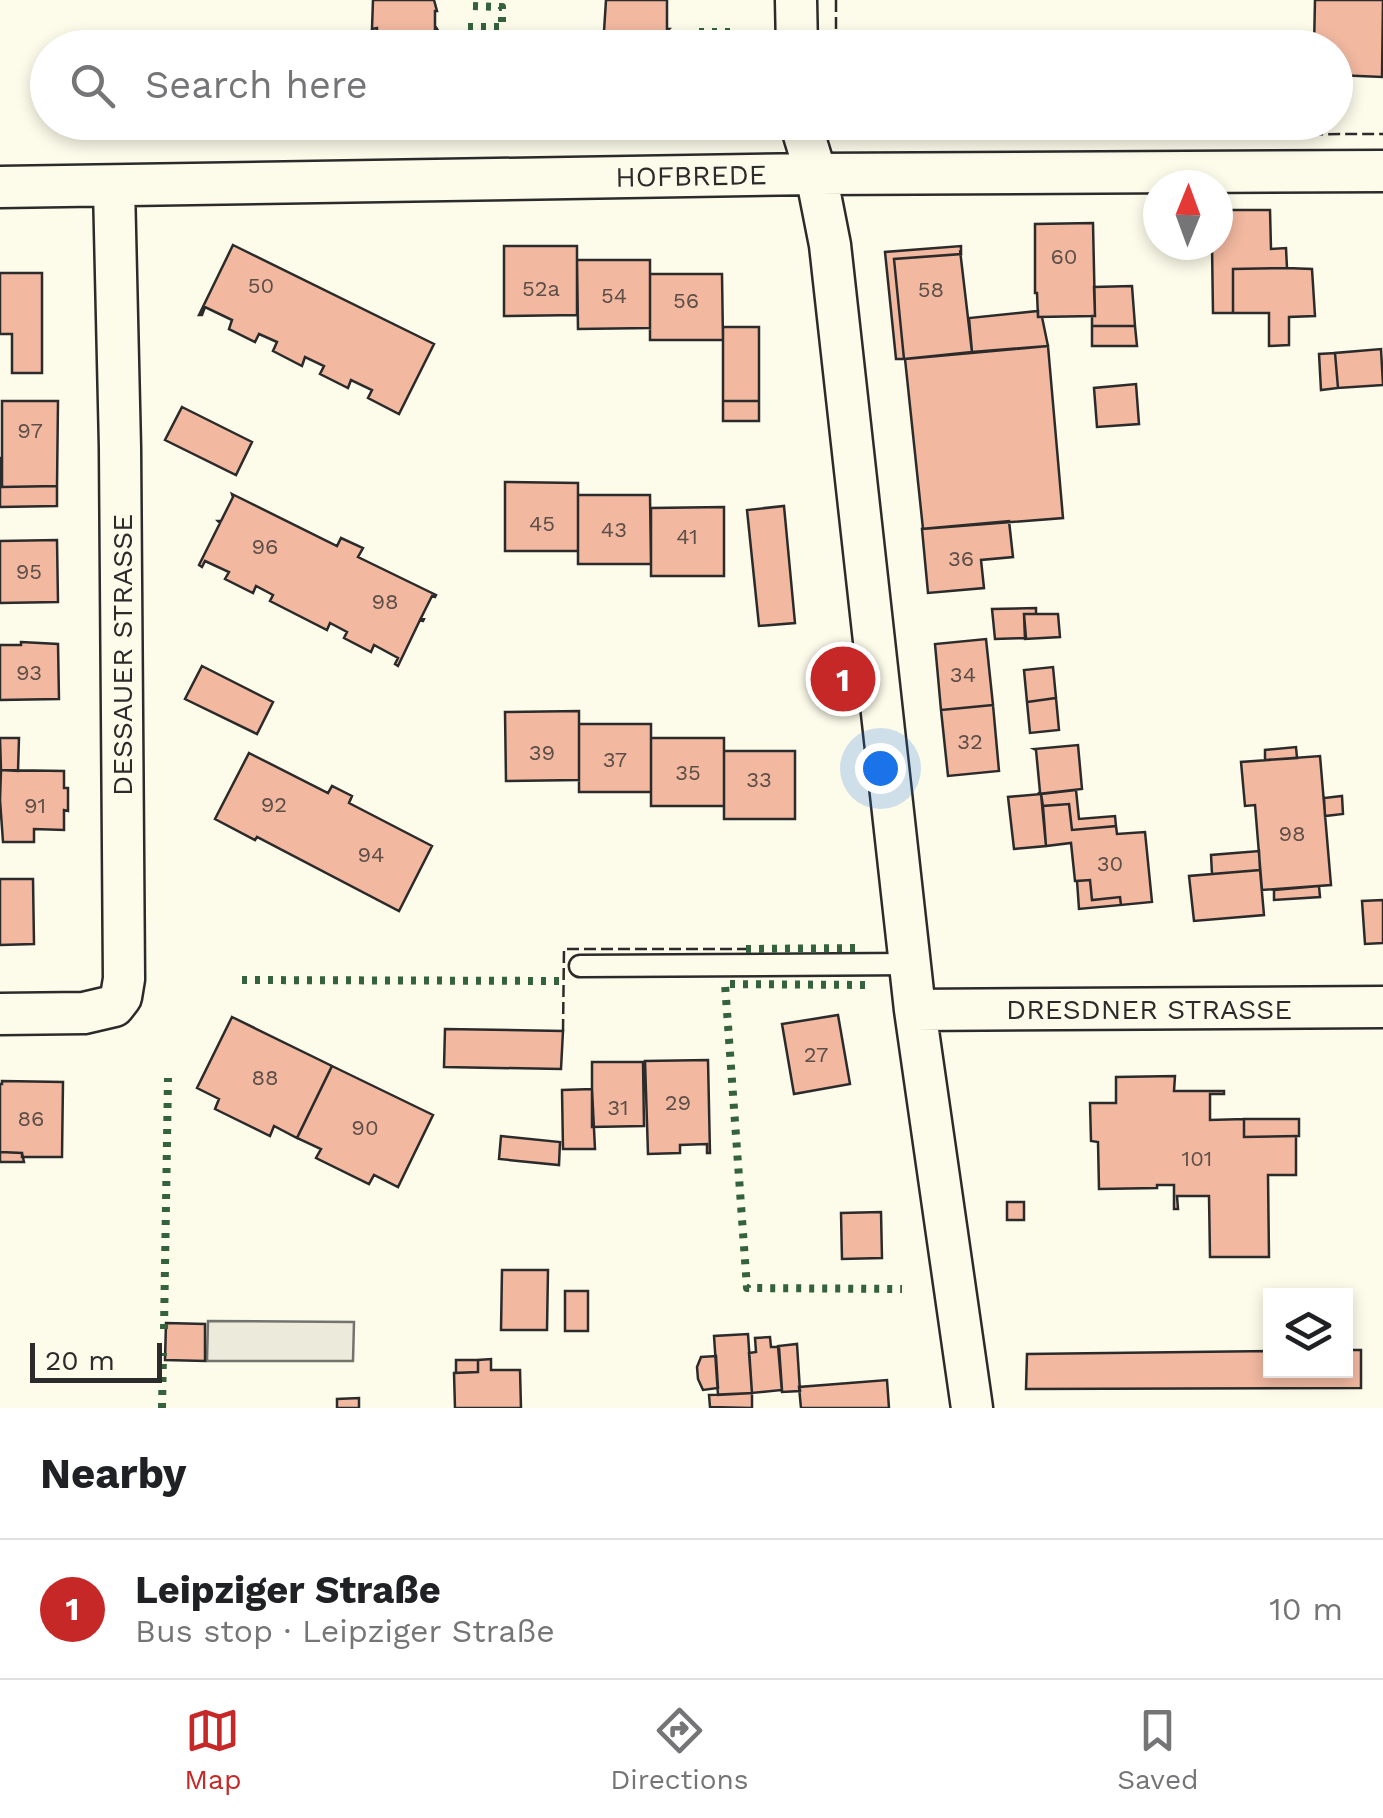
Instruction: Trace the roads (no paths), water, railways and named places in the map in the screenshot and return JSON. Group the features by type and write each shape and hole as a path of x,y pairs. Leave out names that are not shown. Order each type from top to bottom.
{"street":[{"path":"796,0 797,30"},
{"path":"806,140 830,245 915,1010 972,1408"},
{"name":"HOFBREDE","path":"0,187 816,174 1383,171"},
{"name":"DESSAUER STRASSE","path":"0,1014 84,1013 114,1006 121,997 124,979 114,187"},
{"name":"DRESDNER STRASSE","path":"915,1010 1383,1007"}],"lane":[{"path":"580,966 910,964"}],"place":[{"name":"Leipziger Straße","path":"843,679"}]}
